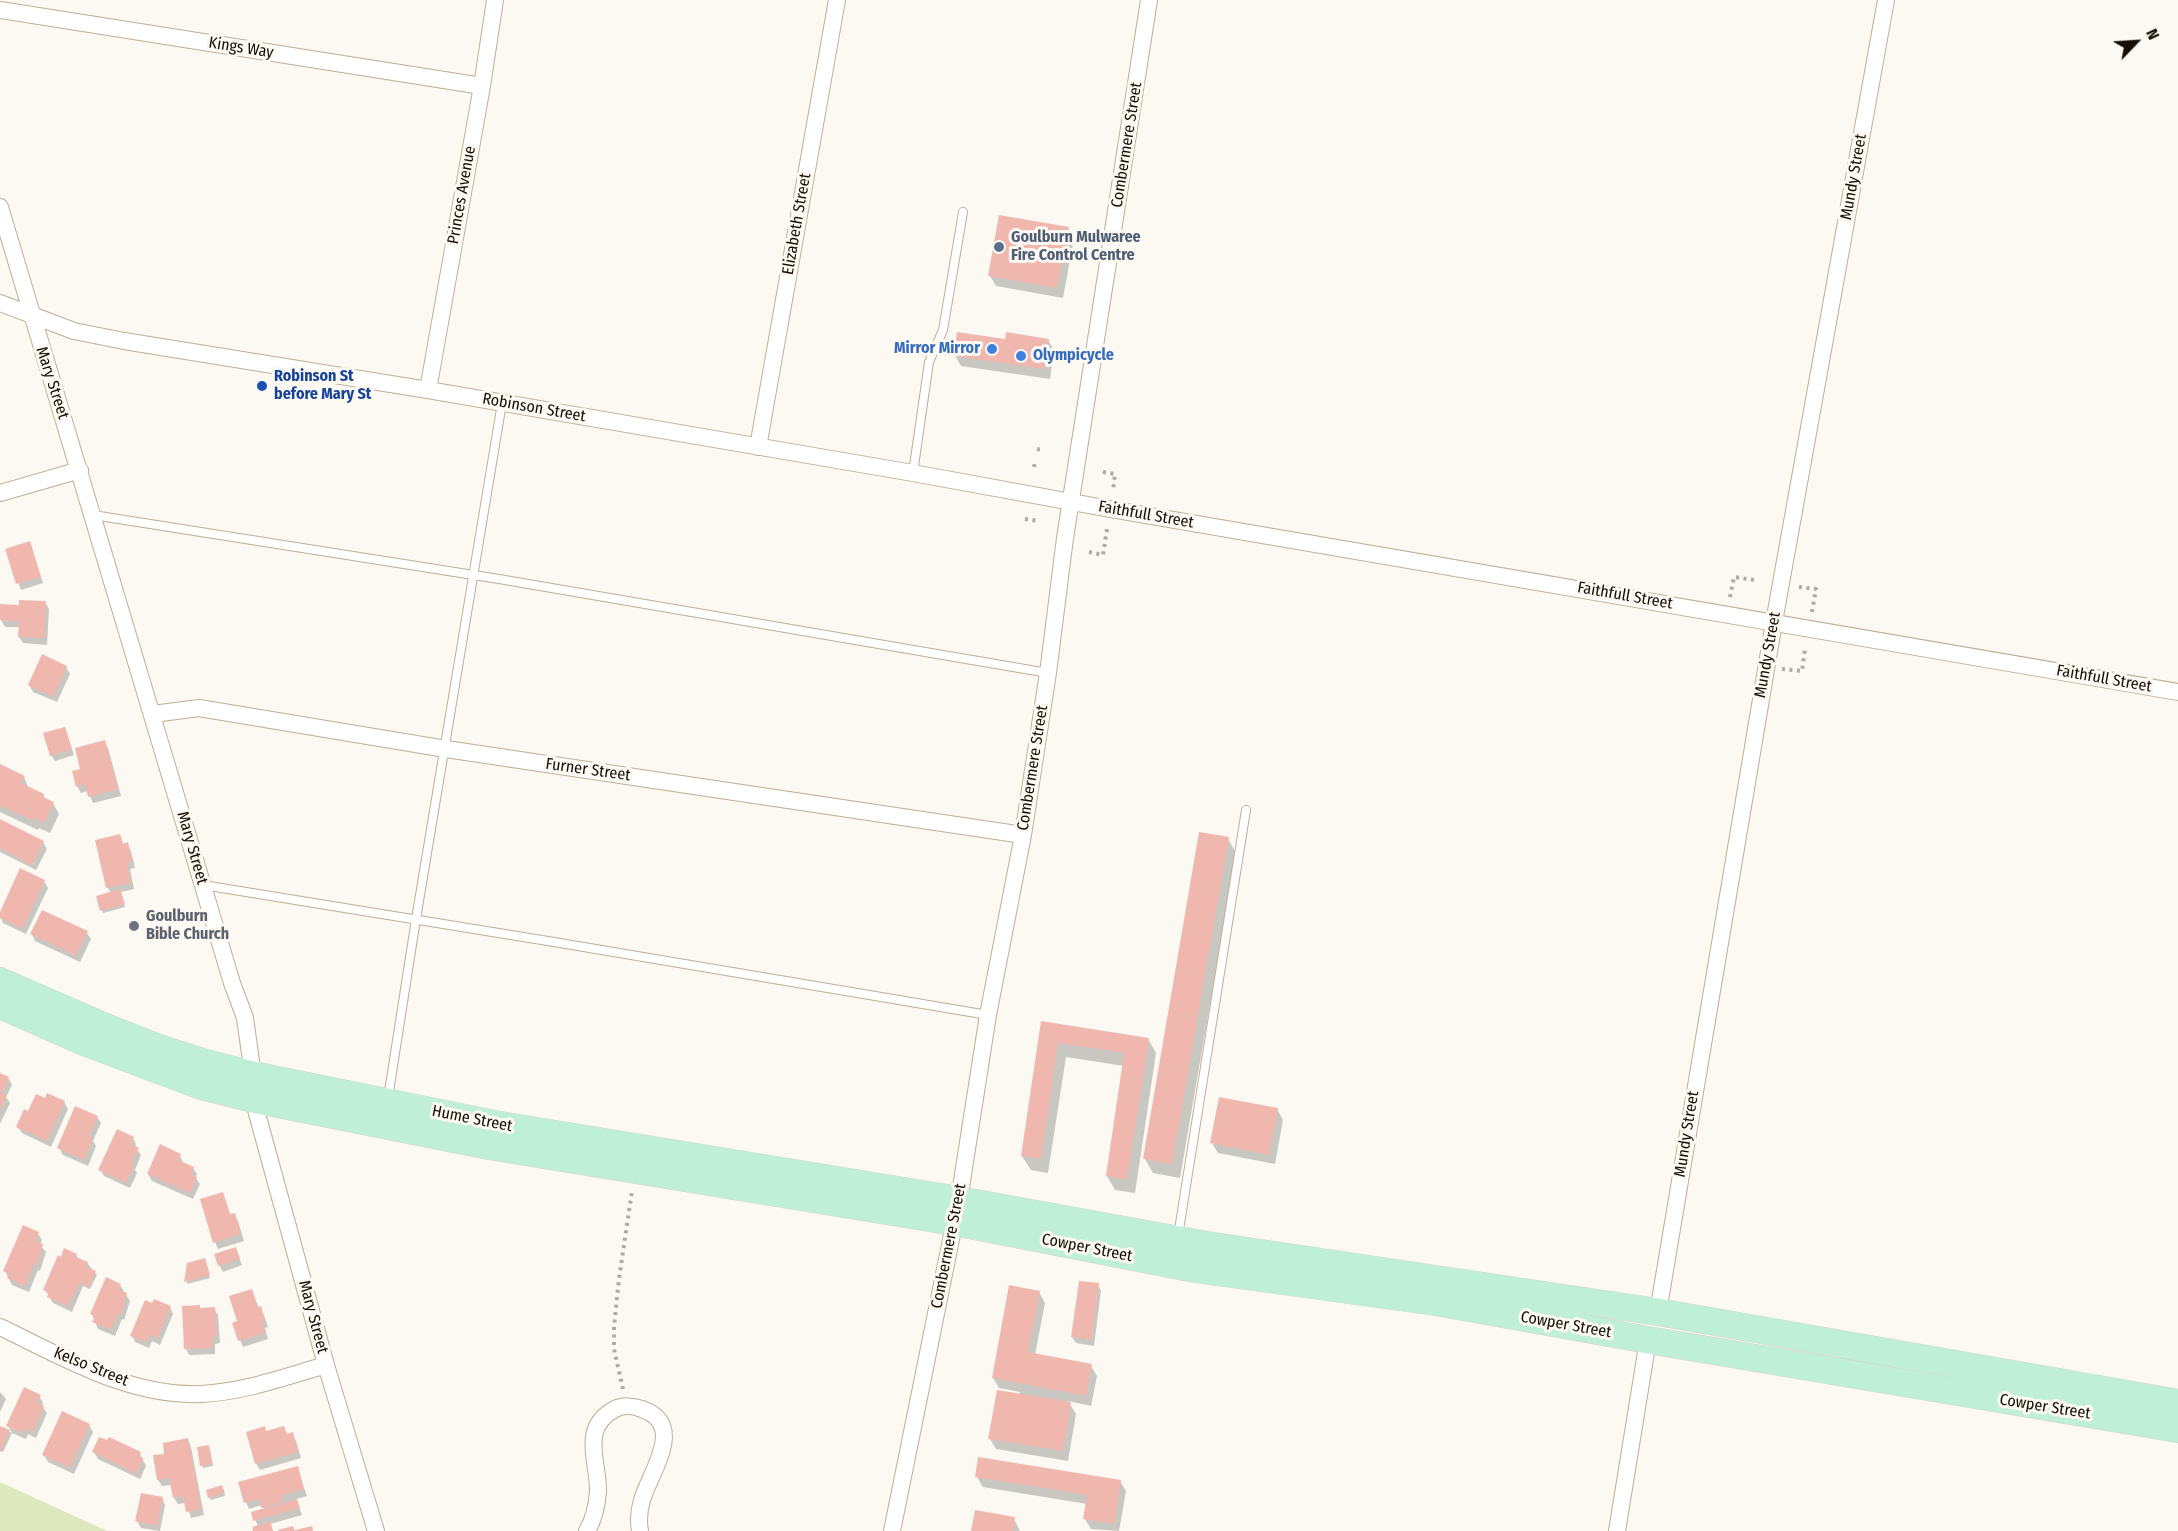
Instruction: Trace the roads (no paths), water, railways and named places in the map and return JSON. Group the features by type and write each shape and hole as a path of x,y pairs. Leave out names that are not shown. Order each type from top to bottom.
{"main road":[{"name":"Hume Street","path":"0,981 253,1087 489,1146 635,1170 956,1211"},
{"name":"Hume Street","path":"0,1005 141,1065 201,1086 253,1087 388,1102 956,1211"},
{"name":"Cowper Street","path":"956,1211 1177,1239 1658,1312 2178,1403"},
{"name":"Cowper Street","path":"956,1211 1195,1269 1436,1302 2178,1429"}],"street":[{"name":"Princes Avenue","path":"428,390 495,0"},
{"name":"Elizabeth Street","path":"758,447 837,0"},
{"name":"Combermere Street","path":"892,1531 956,1211 988,1015 1023,835 1048,673 1065,537 1149,0"},
{"name":"Mundy Street","path":"1658,1312 1774,622 1886,0"},
{"name":"Kings Way","path":"0,10 482,86"},
{"name":"Mary Street","path":"0,207 232,983 245,1018 253,1087 326,1365 375,1529"},
{"name":"Robinson Street","path":"0,303 78,332 124,341 913,472 1072,502"},
{"path":"0,494 80,470"},
{"name":"Faithfull Street","path":"1072,502 2178,692"},
{"name":"Furner Street","path":"153,714 199,708 446,749 1023,835"},
{"name":"Kelso Street","path":"0,1327 120,1382 161,1392 201,1394 234,1390 326,1365"},
{"path":"1617,1531 1648,1340"},
{"path":"587,1531 596,1510 598,1490 592,1447 595,1431 611,1412 617,1408 632,1406 652,1414 658,1419 664,1432 664,1446 642,1499 638,1519 640,1531"}],"lane":[{"path":"913,472 928,362 943,330 963,212"},
{"path":"388,1102 416,919 502,403"},
{"path":"93,514 474,575 1048,673"},
{"path":"1177,1239 1246,810"},
{"path":"203,885 988,1015"}],"place":[{"name":"Goulburn Mulwaree Fire Control Centre","path":"999,247"},
{"name":"Mirror Mirror","path":"992,349"},
{"name":"Olympicycle","path":"1021,356"},
{"name":"Robinson St before Mary St","path":"262,386"},
{"name":"Goulburn Bible Church","path":"134,926"}]}
